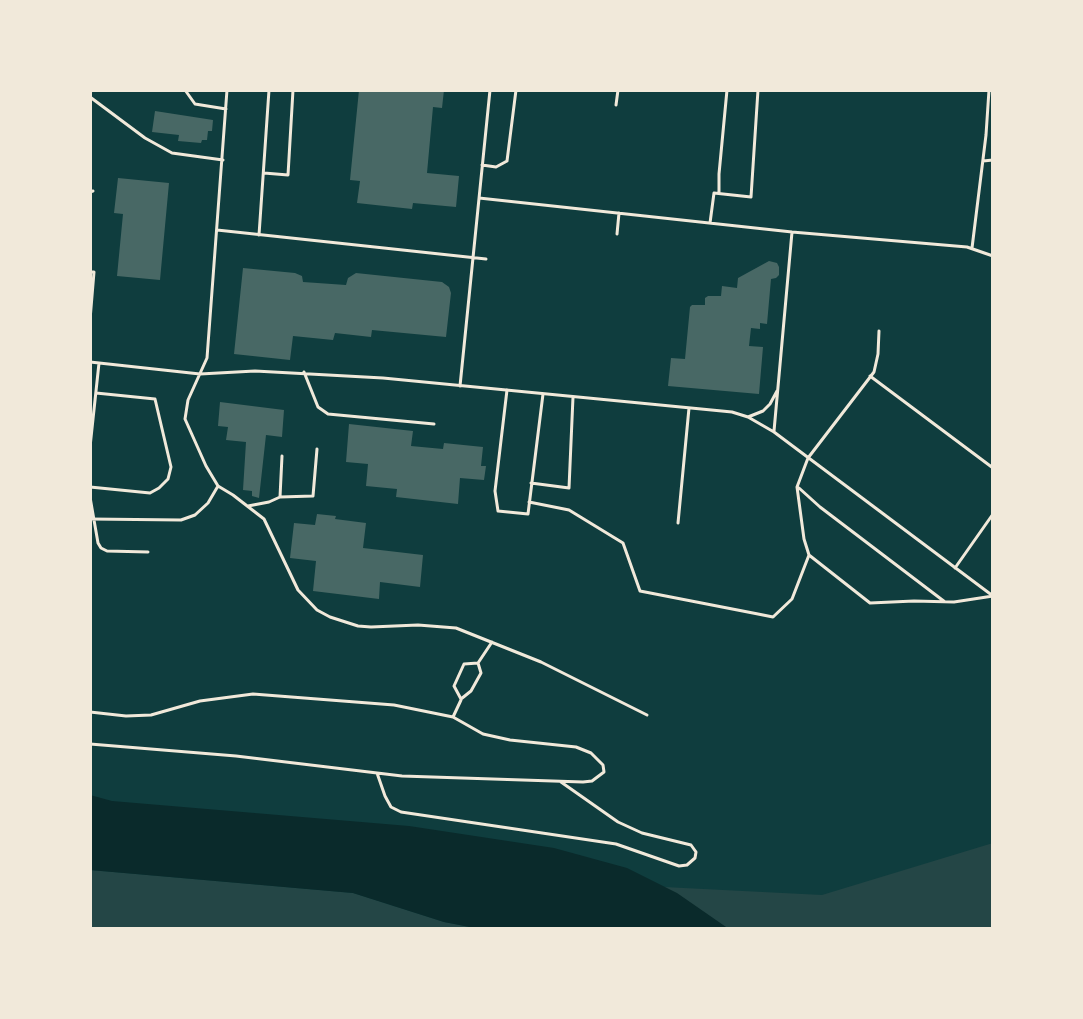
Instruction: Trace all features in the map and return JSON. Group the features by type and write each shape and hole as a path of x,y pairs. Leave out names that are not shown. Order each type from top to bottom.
{"lane":[{"path":"90,91 95,90"},
{"path":"185,90 195,105 226,109"},
{"path":"227,90 207,358 188,400 185,419 206,466 218,486 248,506 268,524 298,590 317,610 330,617 358,626 418,625 456,628 541,662 647,715"},
{"path":"259,235 269,90"},
{"path":"263,172 288,175 293,90"},
{"path":"460,386 490,90"},
{"path":"482,165 496,166 507,161 516,90"},
{"path":"616,105 618,90"},
{"path":"719,194 727,90"},
{"path":"710,224 714,193 751,197 758,90"},
{"path":"972,248 989,90"},
{"path":"90,97 145,138 172,153 223,160"},
{"path":"983,160 993,160"},
{"path":"479,198 710,224 972,248 993,256"},
{"path":"617,234 619,213"},
{"path":"217,230 486,259"},
{"path":"774,432 792,232"},
{"path":"90,272 94,272 90,320"},
{"path":"879,332 874,372 808,458 797,487 804,539 809,555 870,603 914,600 945,602 993,596"},
{"path":"90,362 200,374 255,371 304,372 732,412 748,417 774,432 993,596"},
{"path":"90,447 99,363"},
{"path":"304,372 318,407 328,414 434,424"},
{"path":"870,376 993,468"},
{"path":"748,417 763,411 775,396 778,387"},
{"path":"507,390 495,491 498,511 528,514 543,394"},
{"path":"90,487 150,493 168,479 171,467 155,399 96,393"},
{"path":"531,483 569,488 573,397"},
{"path":"678,523 689,408"},
{"path":"248,506 269,502 280,497 314,496 317,449"},
{"path":"280,497 282,456"},
{"path":"92,519 181,520 195,515 208,503 218,486"},
{"path":"797,487 945,602"},
{"path":"90,497 92,519 101,548 107,551 148,552"},
{"path":"529,502 569,510 623,543 640,591 773,617 792,599 809,555"},
{"path":"955,567 993,514"},
{"path":"453,717 461,699 471,692 480,673 478,663 492,642"},
{"path":"461,699 454,686 464,664 478,663"},
{"path":"90,712 126,716 152,715 200,700 253,694 394,705 453,717 483,734 510,740 576,747 591,753 603,765 604,772 592,781 560,782 402,776 236,756 90,744"},
{"path":"377,773 391,807 401,812 616,844 679,866 687,865 695,858 696,852 692,845 642,833 626,826 560,782"}],"shaded area":[{"path":"90,795 112,801 409,826 554,848 627,868 677,893 729,929 480,929 444,922 353,893 90,870"},
{"path":"993,843 993,929 680,929 659,908 664,887 822,895"},
{"path":"90,870 353,893 444,922 480,929 90,929"}],"building":[{"path":"359,90 444,90 442,108 433,107 427,173 459,176 456,207 413,203 412,209 357,203 360,181 350,180"},
{"path":"155,111 213,120 212,131 208,131 207,140 202,140 201,143 178,141 179,135 152,132"},
{"path":"118,178 169,183 160,280 117,276 123,214 114,213"},
{"path":"769,261 777,263 779,275 771,279 767,324 760,323 760,329 751,328 749,346 763,347 759,394 668,386 671,358 685,359 690,307 705,305 705,298 708,296 721,296 722,286 737,288 738,278"},
{"path":"243,268 295,273 302,276 303,282 346,285 348,278 356,273 442,282 449,287 451,293 446,337 372,330 371,337 335,333 333,340 293,336 290,360 234,354"},
{"path":"220,402 284,410 282,437 266,435 259,498 252,496 252,491 243,490 246,442 226,440 228,427 218,426"},
{"path":"349,424 413,431 411,446 443,449 444,443 483,447 481,466 486,466 484,480 460,478 458,504 396,497 397,489 366,486 368,464 346,462"},
{"path":"317,514 366,523 363,548 423,555 420,587 380,582 379,599 313,591 316,561 290,558 294,523 315,525"}]}
